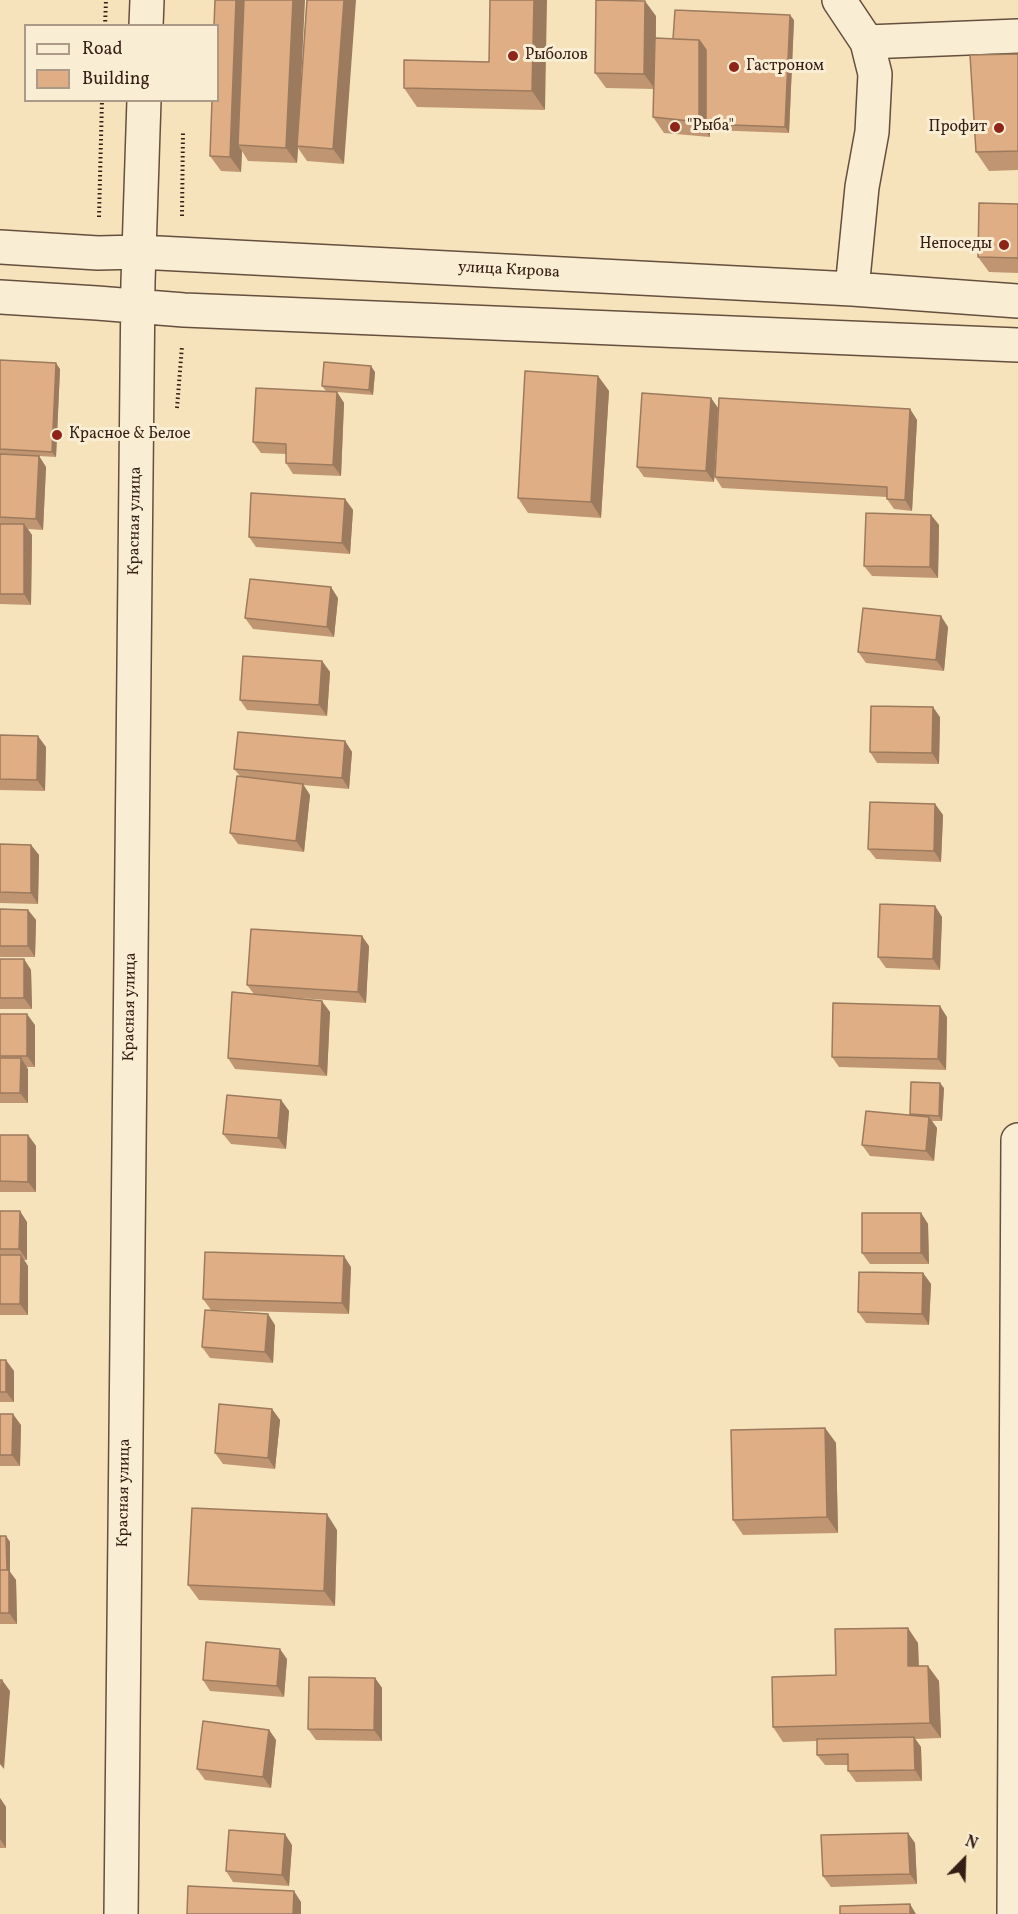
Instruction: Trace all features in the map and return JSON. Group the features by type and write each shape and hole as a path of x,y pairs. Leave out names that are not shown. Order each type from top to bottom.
{"street":[{"path":"146,24 147,0"},
{"path":"839,0 867,42 875,74 872,132 862,188 852,289"},
{"path":"867,42 1018,36"},
{"name":"Красная улица","path":"121,1914 138,307 144,102"},
{"name":"улица Кирова","path":"0,247 98,253 139,252 852,289 1018,301"},
{"path":"0,297 138,307 1018,345"},
{"path":"1014,1914 1018,1140"}],"path":[{"path":"105,0 105,24"}],"building":[{"path":"215,0 236,0 230,157 210,156 212,102 219,102 219,24 214,24"},
{"path":"244,0 293,0 286,148 238,145"},
{"path":"307,0 344,0 333,149 297,146"},
{"path":"490,0 534,0 532,91 404,88 404,60 489,62"},
{"path":"596,0 645,1 644,74 595,73"},
{"name":"Гастроном","path":"675,10 790,15 785,127 706,124 706,50 699,40 673,39"},
{"path":"655,38 699,40 699,122 653,117"},
{"path":"1018,54 1018,151 976,152 970,55"},
{"path":"979,203 1018,204 1018,258 978,257"},
{"path":"0,360 56,363 52,452 0,449"},
{"path":"324,362 371,366 369,390 322,386"},
{"path":"525,371 598,376 591,502 518,498"},
{"path":"256,388 337,392 333,465 286,463 286,444 253,442"},
{"path":"642,393 711,398 706,471 637,467"},
{"path":"719,398 910,409 905,500 887,499 887,487 715,477"},
{"path":"0,454 39,456 36,519 0,517"},
{"path":"251,493 345,499 342,543 249,537"},
{"path":"866,513 931,515 930,567 864,566"},
{"path":"0,524 24,524 24,594 0,594"},
{"path":"250,579 331,587 327,627 245,618"},
{"path":"863,608 941,616 936,660 858,652"},
{"path":"243,656 322,661 319,705 240,700"},
{"path":"871,706 933,707 932,753 870,752"},
{"path":"238,732 345,741 342,778 234,769"},
{"path":"0,735 38,736 37,780 0,779"},
{"path":"237,776 303,784 296,841 230,833"},
{"path":"870,802 935,804 934,851 868,849"},
{"path":"0,844 31,845 31,893 0,892"},
{"path":"880,904 935,906 933,959 878,957"},
{"path":"0,909 28,910 28,946 0,946"},
{"path":"251,929 362,936 358,992 247,985"},
{"path":"0,959 24,959 24,998 0,998"},
{"path":"232,992 322,1001 319,1066 228,1058"},
{"path":"833,1003 940,1006 938,1059 832,1057"},
{"path":"0,1014 27,1014 27,1056 0,1056"},
{"path":"0,1058 21,1058 20,1093 0,1093"},
{"path":"911,1082 940,1083 939,1116 910,1114"},
{"path":"227,1095 281,1100 278,1138 223,1134"},
{"path":"866,1111 929,1117 926,1151 862,1145"},
{"path":"0,1135 28,1135 28,1182 0,1181"},
{"path":"0,1211 20,1211 19,1249 0,1249"},
{"path":"862,1213 921,1213 921,1253 862,1253"},
{"path":"205,1252 344,1256 342,1303 203,1299"},
{"path":"0,1255 21,1255 20,1304 0,1304"},
{"path":"859,1272 923,1273 922,1314 858,1312"},
{"path":"205,1310 268,1314 265,1352 202,1347"},
{"path":"0,1360 6,1360 6,1392 0,1392"},
{"path":"219,1404 272,1409 268,1458 215,1453"},
{"path":"0,1414 13,1414 12,1455 0,1455"},
{"path":"825,1428 827,1517 733,1520 731,1430"},
{"path":"192,1508 327,1514 324,1591 188,1585"},
{"path":"0,1536 6,1536 7,1570 0,1570"},
{"path":"0,1570 9,1570 9,1613 0,1613"},
{"path":"908,1628 908,1666 928,1666 930,1723 773,1727 772,1677 836,1675 835,1629"},
{"path":"206,1642 280,1649 277,1686 203,1680"},
{"path":"309,1677 375,1678 374,1730 308,1729"},
{"path":"0,1680 2,1680 0,1710"},
{"path":"203,1721 269,1730 263,1777 197,1769"},
{"path":"914,1737 915,1770 848,1771 848,1754 817,1755 817,1739"},
{"path":"229,1830 285,1834 282,1875 226,1871"},
{"path":"908,1833 910,1874 823,1876 821,1835"},
{"path":"188,1886 294,1891 293,1914 187,1914"},
{"path":"910,1904 910,1914 840,1914 840,1906"}],"place":[{"name":"Рыболов","path":"513,56"},
{"name":"Гастроном","path":"734,67"},
{"name":"\"Рыба\"","path":"675,127"},
{"name":"Профит","path":"999,128"},
{"name":"Непоседы","path":"1004,245"},
{"name":"Красное & Белое","path":"57,435"}]}
